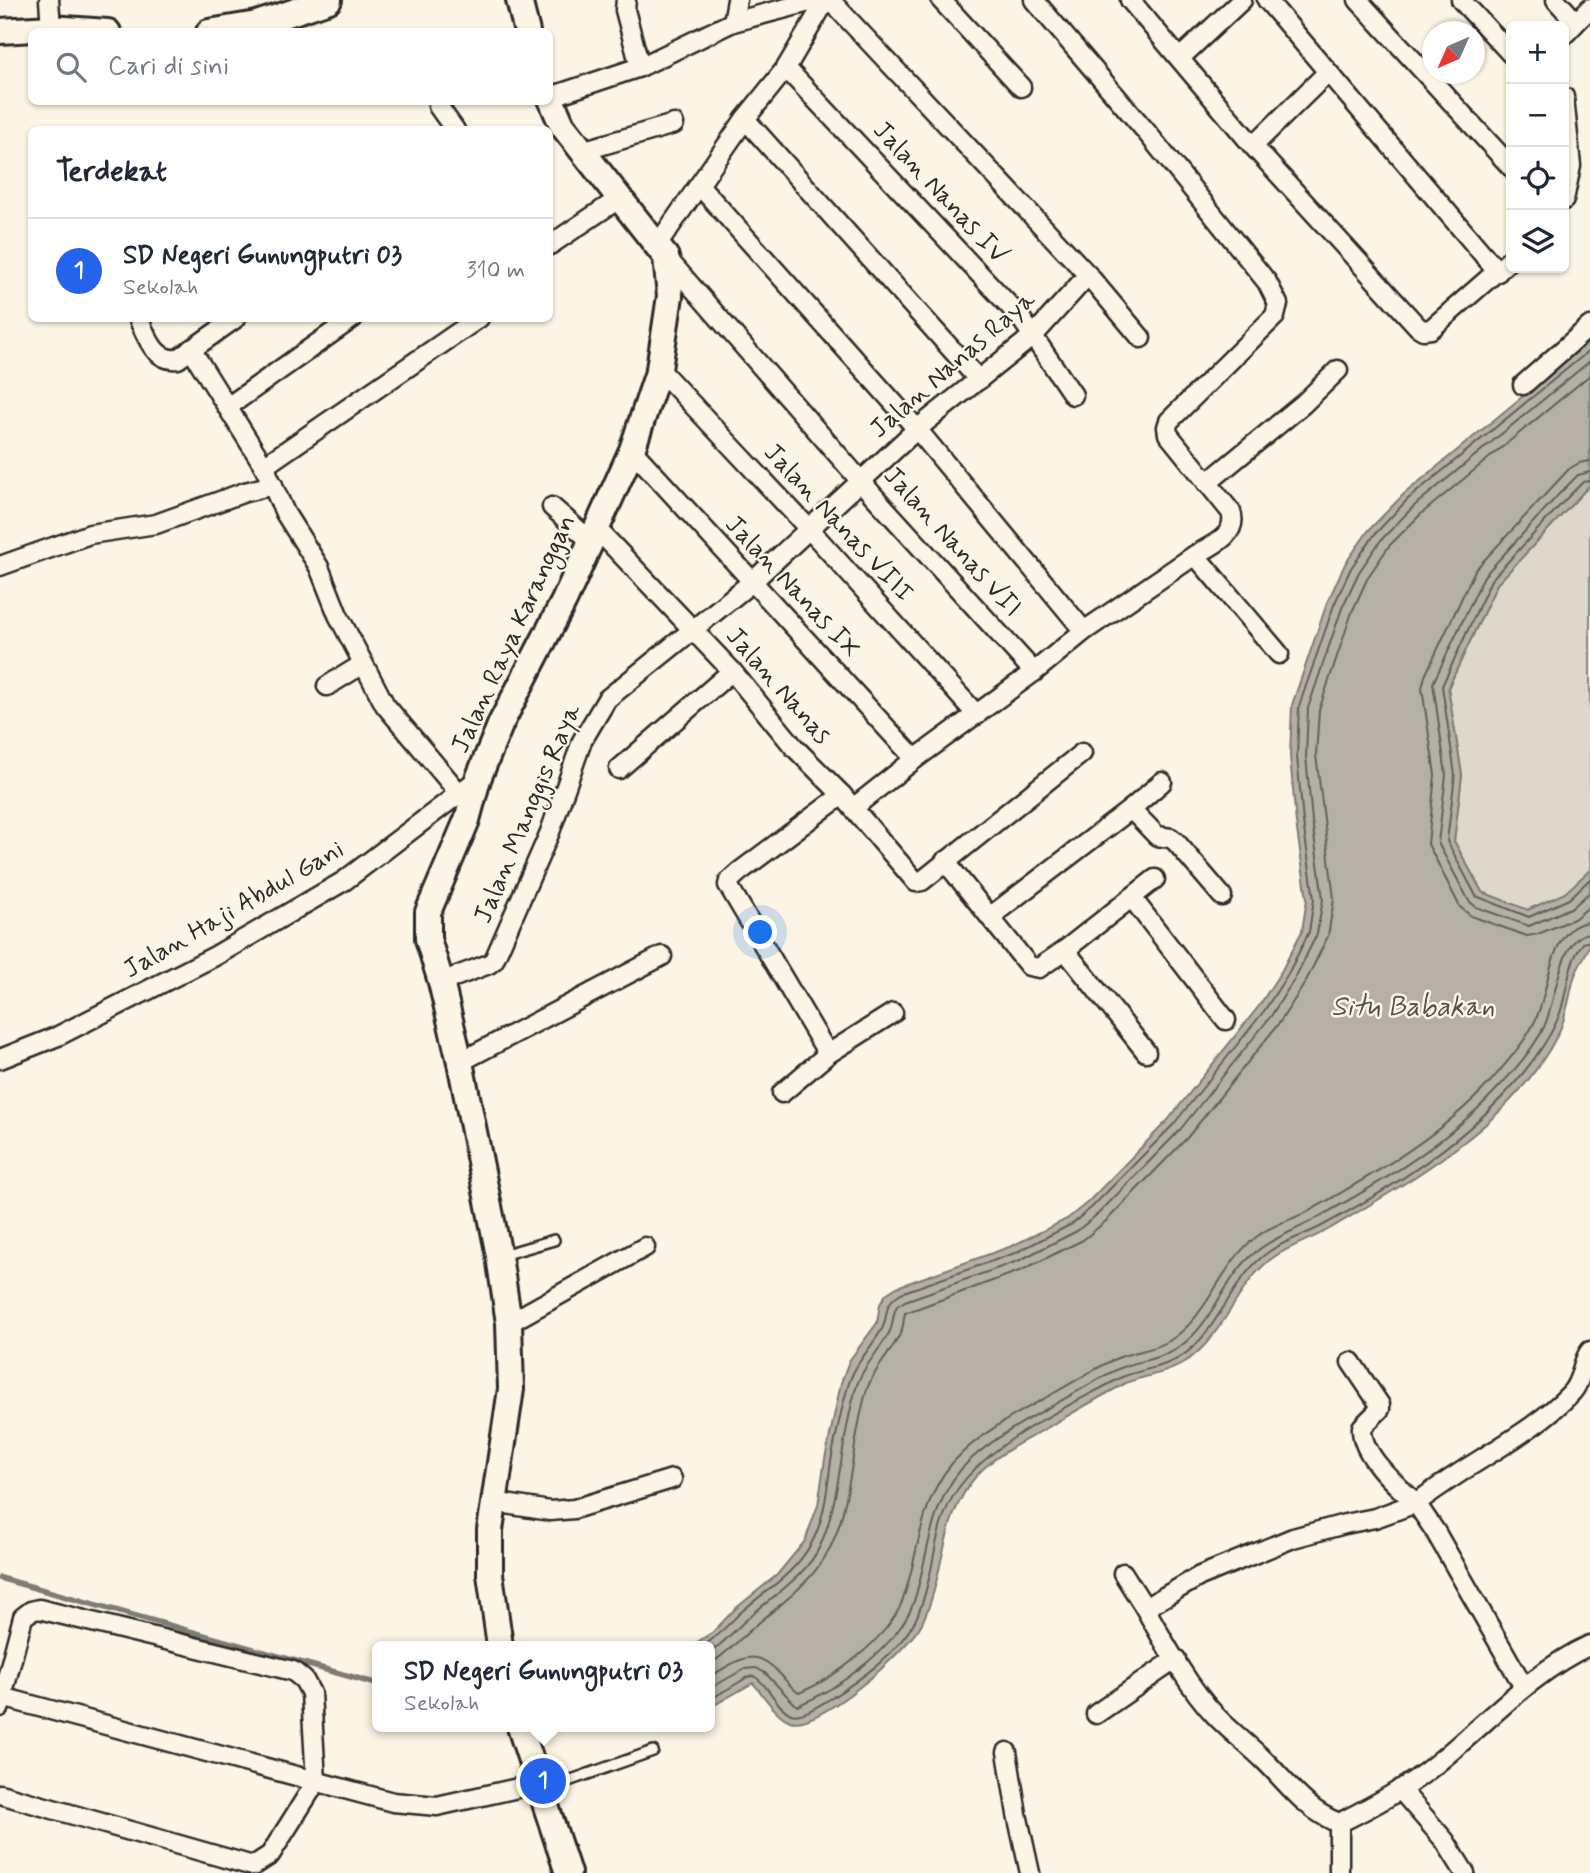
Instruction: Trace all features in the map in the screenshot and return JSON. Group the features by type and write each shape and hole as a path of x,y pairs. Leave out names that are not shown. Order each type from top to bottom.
{"street":[{"path":"49,0 51,28"},
{"path":"233,28 257,24 328,0"},
{"path":"519,0 526,28"},
{"path":"626,0 625,10 640,67"},
{"path":"733,22 737,0"},
{"path":"553,96 640,67 733,22 817,0"},
{"path":"553,104 562,125 582,152 662,250 699,185 745,119 786,68 828,0 1088,275 1141,338"},
{"path":"941,0 1021,87"},
{"path":"828,1054 728,886 729,881 847,801 915,759 1034,672 1084,631 1226,535 1232,524 1231,512 1168,434 1167,428 1169,421 1275,316 1278,304 1267,282 1144,129 1034,0"},
{"path":"1130,0 1253,146 1418,327 1423,330 1431,329 1506,264"},
{"path":"1180,58 1242,0"},
{"path":"1267,0 1498,272"},
{"path":"1358,0 1506,162"},
{"path":"1461,0 1506,49"},
{"path":"1556,0 1570,28 1590,8"},
{"path":"0,31 28,29"},
{"name":"Jalan Nanas IV","path":"786,68 1020,317 1073,395"},
{"path":"1253,146 1328,72"},
{"path":"438,106 452,126"},
{"path":"745,119 979,380"},
{"path":"582,152 674,124"},
{"path":"1569,149 1569,176"},
{"path":"699,185 917,429 1084,631"},
{"path":"553,243 620,198"},
{"name":"Jalan Raya Karanggan","path":"499,1641 490,1574 490,1530 511,1389 509,1323 499,1256 460,1062 442,982 428,939 428,912 467,820 468,786 564,601 632,450 659,369 670,296 662,250"},
{"name":"Jalan Nanas VII","path":"662,250 862,481 1034,672"},
{"name":"Jalan Nanas Raya","path":"694,631 810,530 917,429 1034,335 1088,275"},
{"path":"140,322 155,351 170,360 178,359 230,322"},
{"path":"229,406 347,322"},
{"path":"264,466 473,322"},
{"path":"1523,385 1590,326"},
{"path":"191,349 264,466 285,513 319,567 338,615 385,705 468,786"},
{"name":"Jalan Nanas VIII","path":"659,369 810,530 977,715"},
{"path":"1207,483 1303,404 1338,370"},
{"name":"Jalan Nanas IX","path":"632,450 915,759"},
{"path":"0,566 90,534 156,524 245,492 273,485"},
{"name":"Jalan Nanas","path":"552,507 595,535 694,631 916,882 922,881 945,861"},
{"path":"1195,555 1279,654"},
{"name":"Jalan Manggis Raya","path":"442,982 494,960 550,832 582,741 607,699 631,677 694,631"},
{"path":"327,686 363,664"},
{"path":"619,768 732,671"},
{"path":"1082,753 945,861 1034,969 1065,950 1155,879"},
{"path":"991,916 1162,782"},
{"name":"Jalan Haji Abdul Gani","path":"0,1059 58,1036 215,956 344,881 468,786"},
{"path":"1130,809 1157,836 1171,838 1176,842 1222,896"},
{"path":"1132,898 1226,1020"},
{"path":"1065,950 1146,1052"},
{"path":"460,1062 662,956"},
{"path":"782,1093 828,1054 893,1013"},
{"path":"509,1323 645,1247"},
{"path":"1145,1608 1200,1576 1293,1538 1375,1518 1416,1503 1528,1430 1557,1407 1573,1391 1590,1351"},
{"path":"1351,1362 1380,1405 1380,1409 1362,1427 1366,1447 1401,1490 1416,1503 1435,1531 1524,1687"},
{"path":"493,1502 550,1511 574,1509 671,1479"},
{"path":"1123,1573 1176,1659 1214,1714 1307,1805 1324,1817 1339,1823"},
{"path":"0,1794 253,1866 270,1855 316,1782 311,1693 304,1680 293,1671 39,1609 23,1617 4,1668 1,1702 316,1782 393,1802 437,1806 541,1787"},
{"path":"1339,1823 1400,1789 1435,1765 1524,1687 1566,1656 1590,1645"},
{"path":"1096,1714 1176,1659"},
{"path":"522,1732 568,1873"},
{"path":"1007,1752 1030,1873"},
{"path":"1400,1789 1445,1841 1465,1873"},
{"path":"1339,1823 1339,1873"}],"lane":[{"path":"499,1256 554,1240"},
{"path":"541,1787 653,1751"}],"shaded area":[{"path":"1590,485 1590,870 1566,893 1527,910 1482,892 1454,841 1462,775 1448,688 1497,584"}],"water":[{"name":"Situ Babakan","path":"1590,341 1590,485 1497,584 1448,688 1462,775 1454,841 1482,892 1528,910 1565,893 1590,870 1590,944 1574,978 1558,1034 1539,1066 1515,1095 1488,1122 1458,1146 1395,1190 1324,1232 1274,1257 1261,1268 1211,1338 1185,1362 1126,1383 1014,1447 983,1469 956,1509 930,1604 922,1623 900,1651 862,1686 821,1714 803,1721 790,1721 785,1718 753,1683 715,1705 715,1641 699,1641 713,1632 735,1609 777,1575 805,1541 818,1505 841,1383 849,1361 877,1323 880,1304 886,1294 897,1287 1012,1246 1067,1219 1088,1202 1168,1120 1259,1006 1282,970 1302,931 1307,899 1290,756 1292,705 1327,603 1345,564 1369,530 1404,494"}],"waterway":[{"path":"0,1578 372,1683"}],"place":[{"name":"SD Negeri Gunungputri 03","path":"543,1781"}]}
